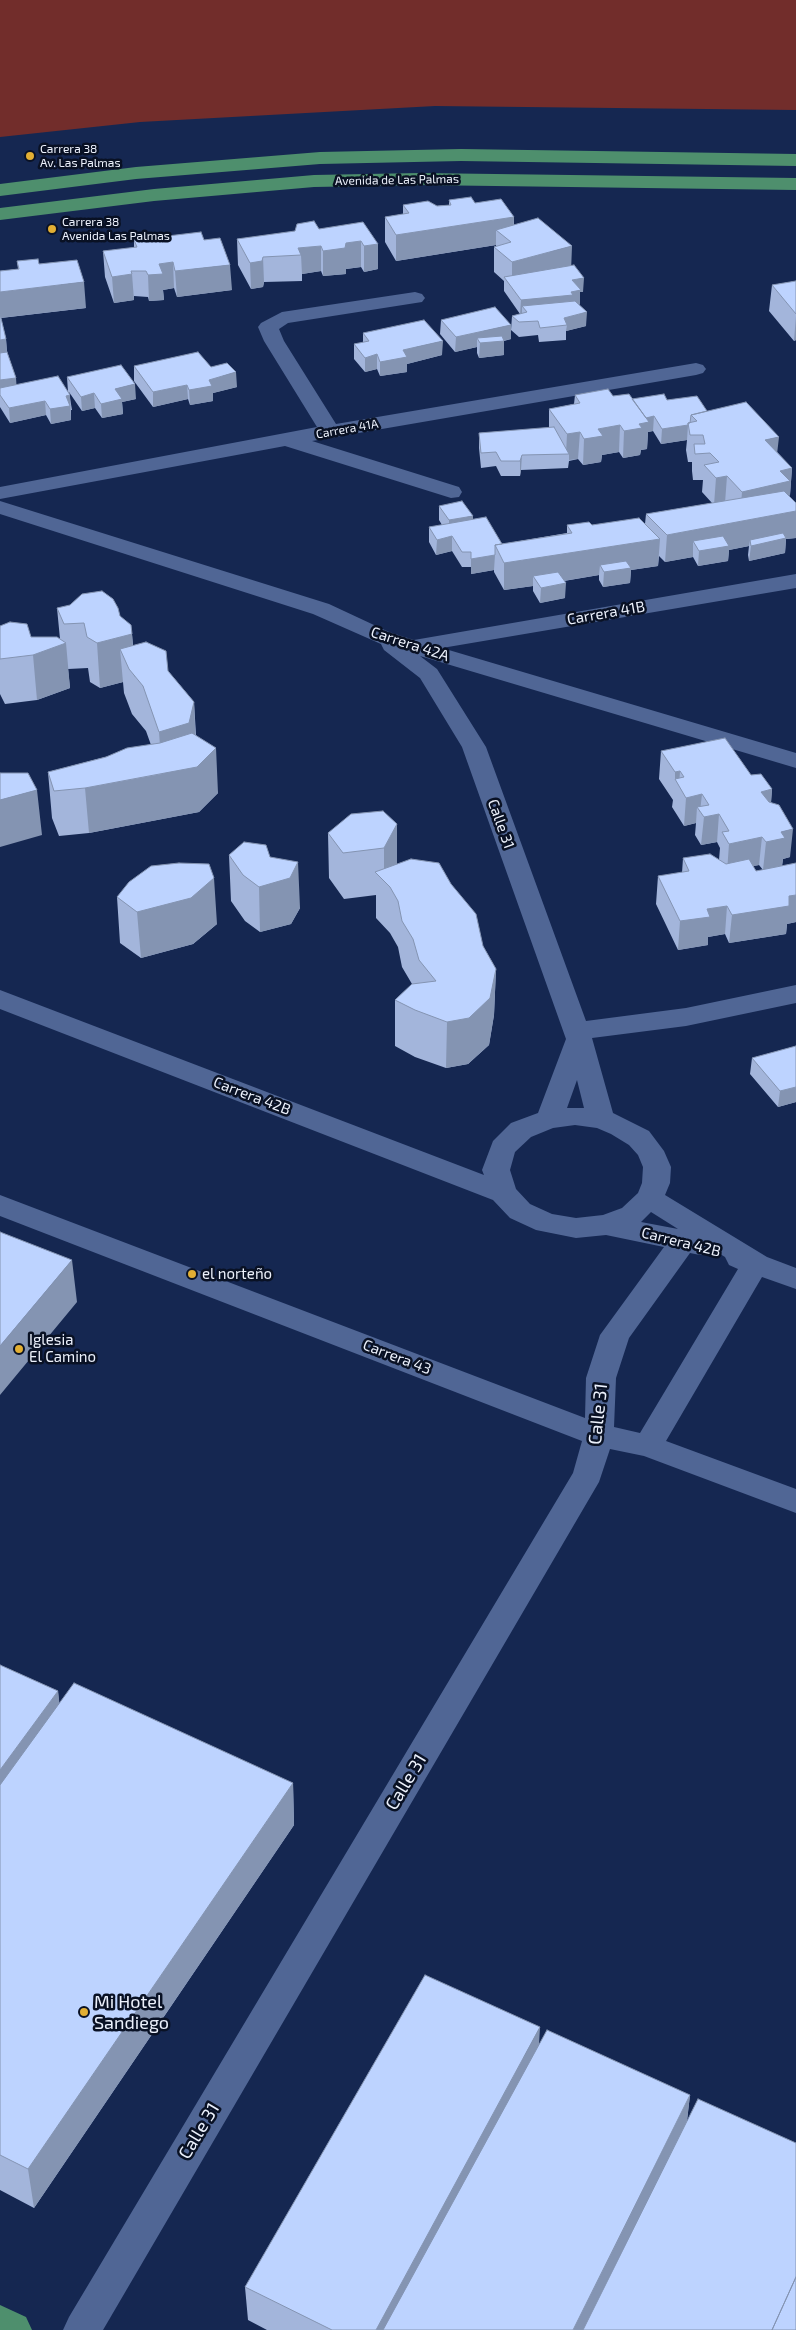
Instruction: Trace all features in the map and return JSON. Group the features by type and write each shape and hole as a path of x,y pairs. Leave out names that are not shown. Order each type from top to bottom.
{"main road":[{"name":"Avenida de Las Palmas","path":"0,190 136,173 320,158 461,155 796,160"},
{"name":"Avenida de Las Palmas","path":"0,214 154,195 314,181 420,179 796,184"},
{"path":"0,2322 13,2330"}],"street":[{"path":"330,431 274,341 268,327 282,318 414,298"},
{"name":"Carrera 41A","path":"0,492 330,431 696,369"},
{"path":"288,440 452,492"},
{"name":"Carrera 42A","path":"0,507 321,609 381,637 796,761"},
{"name":"Carrera 41B","path":"416,646 796,581"},
{"name":"Calle 31","path":"381,637 430,674 474,747 577,1035 601,1119"},
{"path":"549,1119 577,1035 686,1017 796,994"},
{"name":"Carrera 42B","path":"0,999 503,1193"},
{"path":"575,1116 601,1119 621,1127 639,1138 650,1151 657,1167 656,1183 649,1198 632,1215 606,1225 576,1228 546,1223 520,1211 503,1193 496,1170 503,1148 521,1130 549,1119 575,1116"},
{"name":"Carrera 42B","path":"649,1198 690,1233 756,1264 796,1279"},
{"name":"Carrera 43","path":"0,1205 599,1435 648,1446 796,1501"},
{"name":"Carrera 42B","path":"606,1225 690,1233"},
{"name":"Calle 31","path":"82,2330 588,1474 599,1435 601,1378 615,1335 690,1233"},
{"path":"648,1446 756,1264"}],"shaded area":[{"path":"0,0 796,0 796,110 435,106 140,122 0,137"}],"building":[{"path":"471,197 475,203 501,199 514,217 396,235 385,217 409,213 403,205 428,201 437,206 451,205 449,200"},
{"path":"538,218 572,246 512,262 494,247 511,242 496,230"},
{"path":"314,221 319,229 363,222 378,244 364,246 361,241 346,243 345,248 323,251 321,246 298,248 301,255 263,257 262,261 250,263 237,239 295,231 297,224"},
{"path":"201,232 204,240 220,238 230,265 175,271 173,262 159,264 163,274 148,275 146,271 131,271 132,274 112,277 103,251 137,247 134,240"},
{"path":"38,259 39,264 77,260 84,282 0,292 0,271 19,269 17,261"},
{"path":"574,265 584,278 572,280 581,290 571,292 573,295 521,300 504,277"},
{"path":"796,281 796,314 772,285"},
{"path":"575,301 587,312 564,318 567,325 540,328 538,321 519,322 512,316 527,312 522,306"},
{"path":"495,307 511,325 456,337 441,320"},
{"path":"0,314 6,339 0,340"},
{"path":"424,320 443,341 403,350 407,357 380,362 377,354 365,358 354,344 369,341 363,333"},
{"path":"502,336 504,341 480,343 477,338"},
{"path":"7,352 16,378 0,380 0,353"},
{"path":"198,352 211,367 227,363 236,372 209,380 212,386 189,390 187,385 153,392 134,366"},
{"path":"121,365 135,384 115,389 122,399 101,404 94,393 81,397 67,377"},
{"path":"58,376 70,395 66,396 70,406 50,409 45,401 9,408 0,395 0,388"},
{"path":"608,389 613,396 629,394 649,422 639,424 642,428 624,431 620,425 598,429 603,436 584,439 580,432 567,434 549,409 580,403 575,395"},
{"path":"664,394 667,400 697,396 707,411 691,415 688,425 662,429 654,416 646,418 632,399"},
{"path":"746,402 779,437 765,440 792,468 780,471 790,481 742,492 727,476 716,478 704,465 719,462 710,453 695,454 694,444 705,444 703,435 690,435 688,423 697,421 691,415"},
{"path":"554,427 569,454 522,455 520,461 501,461 496,452 481,453 479,433"},
{"path":"784,491 796,503 796,511 667,535 646,514"},
{"path":"462,501 473,516 449,520 439,506"},
{"path":"486,517 502,544 495,545 495,555 471,559 471,552 462,552 452,536 437,540 429,527"},
{"path":"639,518 660,539 504,563 495,545 572,533 567,525 589,522 592,525"},
{"path":"783,533 786,538 751,546 750,540"},
{"path":"723,536 729,546 699,551 693,541"},
{"path":"626,561 631,568 604,572 600,565"},
{"path":"558,572 566,583 541,588 533,576"},
{"path":"102,591 113,599 120,616 131,625 132,634 97,643 87,637 84,623 64,624 57,608 70,605 82,594"},
{"path":"10,622 27,624 31,637 57,637 66,643 33,655 0,659 0,626"},
{"path":"146,642 166,651 168,671 194,702 189,723 159,732 143,686 129,669 120,649"},
{"path":"192,733 216,748 197,767 85,788 54,791 48,772 106,757 127,748 160,743"},
{"path":"725,738 751,775 761,774 772,789 761,792 769,802 779,805 793,829 781,832 785,838 766,842 762,837 729,844 722,832 729,831 719,814 704,817 697,807 709,805 702,794 686,798 675,779 684,777 680,771 675,772 661,751"},
{"path":"0,773 28,773 37,790 0,800"},
{"path":"383,811 397,824 384,848 343,853 328,833 351,814"},
{"path":"244,842 266,845 270,857 298,862 290,878 259,887 243,875 229,855"},
{"path":"710,854 726,864 749,859 756,871 796,863 796,895 789,896 789,906 732,915 727,906 707,909 710,917 680,921 658,876 689,871 683,858"},
{"path":"411,859 439,863 451,884 476,914 483,946 496,969 490,998 469,1018 447,1022 395,1000 412,984 436,981 419,960 413,939 402,921 398,901 390,887 375,872"},
{"path":"179,863 209,864 214,878 191,898 137,912 117,897 129,882 151,866"},
{"path":"796,1046 796,1087 780,1091 752,1058"},
{"path":"0,1232 72,1260 0,1346"},
{"path":"0,1665 58,1691 0,1770"},
{"name":"Mi Hotel Sandiego","path":"74,1683 293,1783 28,2169 0,2155 0,1785"},
{"path":"425,1975 540,2027 376,2330 332,2330 245,2287"},
{"path":"547,2030 690,2095 573,2330 383,2330"},
{"path":"698,2099 796,2143 796,2277 772,2330 583,2330"},
{"path":"796,2277 796,2330 772,2330"}],"place":[{"name":"Carrera 38 Av. Las Palmas","path":"30,156"},
{"name":"Carrera 38 Avenida Las Palmas","path":"52,229"},
{"name":"el norteño","path":"192,1274"},
{"name":"Iglesia El Camino","path":"19,1349"},
{"name":"Mi Hotel Sandiego","path":"84,2012"}]}
